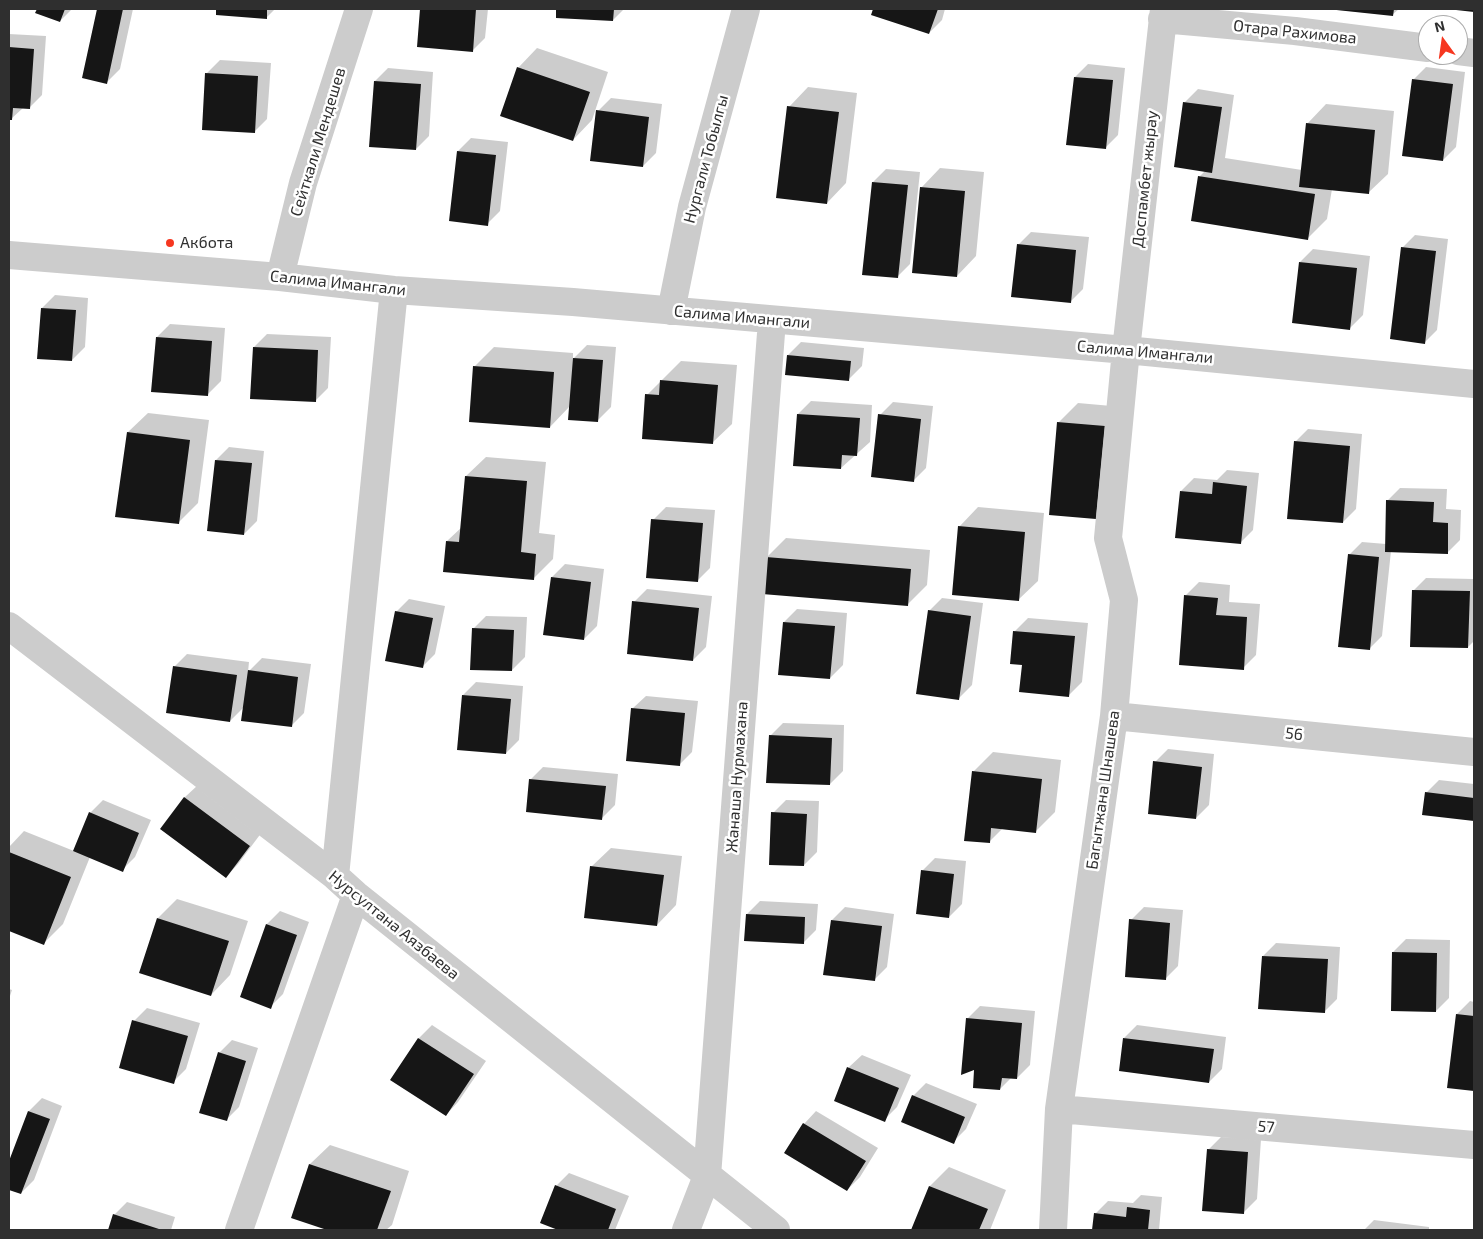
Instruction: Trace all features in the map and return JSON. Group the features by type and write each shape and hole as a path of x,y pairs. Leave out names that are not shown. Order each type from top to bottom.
{"street":[{"name":"Сейткали Мендешев","path":"280,277 303,183 359,9"},
{"name":"Нургали Тобылгы","path":"670,311 692,207 746,9"},
{"name":"Отара Рахимова","path":"1163,14 1418,47"},
{"name":"Доспамбет жырау","path":"1126,350 1163,14"},
{"name":"Салима Имангали","path":"9,255 280,277 394,290 670,311 1126,350 1474,384"},
{"path":"335,876 394,290"},
{"name":"Жанаша Нурмахана","path":"686,1230 707,1176 772,320"},
{"name":"Багытжана Шнашева","path":"1053,1230 1059,1109 1114,716 1124,600 1108,538 1126,350"},
{"name":"Нурсултана Аязбаева","path":"9,626 335,876 356,896 776,1230"},
{"name":"56","path":"1114,716 1474,752"},
{"path":"239,1230 356,896"},
{"name":"57","path":"1059,1109 1474,1145"}],"building":[{"path":"37,9 65,9 60,22 35,13"},
{"path":"97,9 123,9 107,84 82,78"},
{"path":"216,9 267,9 267,19 216,15"},
{"path":"420,9 476,9 473,52 417,47"},
{"path":"556,9 614,9 613,21 556,18"},
{"path":"873,9 938,9 929,34 871,15"},
{"path":"1327,9 1394,9 1393,16"},
{"path":"1474,9 1474,12 1456,10"},
{"path":"9,47 34,49 30,109 13,108 12,120 9,120"},
{"path":"517,67 590,92 573,141 500,116"},
{"path":"205,73 258,76 255,133 202,130"},
{"path":"1074,77 1113,80 1106,149 1066,145"},
{"path":"1412,79 1453,84 1443,161 1402,156"},
{"path":"374,81 421,84 416,150 369,147"},
{"path":"1183,102 1222,107 1212,173 1174,167"},
{"path":"787,106 839,112 827,204 776,198"},
{"path":"596,110 649,117 643,167 590,161"},
{"path":"1306,123 1375,130 1369,194 1299,187"},
{"path":"457,151 496,155 488,226 449,221"},
{"path":"1198,176 1315,194 1308,240 1191,221"},
{"path":"872,182 908,185 898,278 862,275"},
{"path":"920,187 965,191 957,277 912,273"},
{"path":"1017,244 1076,250 1071,303 1011,297"},
{"path":"1401,247 1436,251 1425,344 1390,339"},
{"path":"1299,262 1357,268 1350,330 1292,323"},
{"path":"41,308 76,310 72,361 37,359"},
{"path":"156,337 212,341 208,396 151,392"},
{"path":"253,347 318,350 316,402 250,399"},
{"path":"787,355 851,361 849,381 785,375"},
{"path":"573,358 603,360 598,422 568,420"},
{"path":"473,366 554,372 550,428 469,422"},
{"path":"660,380 718,385 713,444 642,439 645,394 659,395"},
{"path":"797,414 860,418 857,456 842,455 841,469 793,466"},
{"path":"878,414 921,419 914,482 871,477"},
{"path":"1057,422 1105,426 1096,519 1049,515"},
{"path":"127,432 190,440 179,524 115,517"},
{"path":"1294,441 1350,446 1343,523 1287,519"},
{"path":"215,460 252,463 244,535 207,531"},
{"path":"465,476 527,481 521,552 536,554 534,580 443,572 446,541 459,542"},
{"path":"1213,482 1247,486 1241,544 1175,538 1180,491 1212,494"},
{"path":"1386,500 1434,502 1433,522 1448,523 1448,554 1385,552"},
{"path":"651,519 703,523 698,582 646,578"},
{"path":"958,526 1025,532 1019,601 952,595"},
{"path":"1348,554 1379,557 1370,650 1338,647"},
{"path":"766,557 911,569 908,606 762,594"},
{"path":"551,577 591,582 584,640 543,635"},
{"path":"1412,590 1470,591 1468,648 1410,647"},
{"path":"1184,595 1218,598 1216,615 1247,617 1244,670 1179,665"},
{"path":"632,601 699,608 693,661 627,654"},
{"path":"928,610 971,616 959,700 916,694"},
{"path":"395,611 433,618 423,668 385,661"},
{"path":"783,622 835,626 830,679 778,675"},
{"path":"472,628 514,630 512,671 470,670"},
{"path":"1013,631 1075,636 1069,697 1019,692 1022,665 1010,664"},
{"path":"173,666 237,675 230,722 166,713"},
{"path":"248,670 298,677 292,727 241,721"},
{"path":"462,695 511,699 506,754 457,750"},
{"path":"631,708 685,713 680,766 626,761"},
{"path":"769,735 832,738 830,785 766,783"},
{"path":"1153,761 1202,767 1196,819 1148,814"},
{"path":"972,771 1042,779 1036,833 991,828 990,843 964,841"},
{"path":"529,779 606,786 602,820 526,812"},
{"path":"1425,792 1474,798 1474,821 1422,815"},
{"path":"184,797 250,846 226,878 160,829"},
{"path":"89,812 139,833 123,872 73,851"},
{"path":"771,812 807,814 804,866 769,865"},
{"path":"9,852 71,877 44,945 9,931"},
{"path":"590,866 664,875 657,926 584,918"},
{"path":"921,870 954,874 949,918 916,914"},
{"path":"746,914 805,917 804,944 744,941"},
{"path":"157,918 229,941 211,996 139,973"},
{"path":"1129,919 1170,923 1166,980 1125,977"},
{"path":"831,920 882,926 875,981 823,975"},
{"path":"266,924 297,935 271,1009 240,997"},
{"path":"1392,952 1437,953 1436,1012 1391,1011"},
{"path":"1262,956 1328,959 1325,1013 1258,1009"},
{"path":"1456,1014 1474,1016 1474,1091 1447,1088"},
{"path":"966,1018 1022,1023 1017,1079 1002,1078 1000,1090 973,1088 974,1070 961,1075"},
{"path":"132,1020 188,1036 174,1084 119,1068"},
{"path":"418,1038 474,1074 446,1116 390,1080"},
{"path":"1123,1038 1214,1049 1209,1083 1119,1071"},
{"path":"218,1052 246,1061 227,1121 199,1113"},
{"path":"847,1067 899,1088 885,1122 834,1101"},
{"path":"912,1095 965,1117 954,1144 901,1122"},
{"path":"28,1111 50,1119 21,1194 9,1190 9,1161"},
{"path":"803,1123 866,1161 847,1191 784,1153"},
{"path":"1207,1149 1248,1152 1244,1214 1202,1211"},
{"path":"309,1164 391,1191 377,1230 327,1230 291,1218"},
{"path":"555,1185 616,1209 608,1230 558,1230 540,1223"},
{"path":"929,1186 988,1209 979,1230 911,1230"},
{"path":"1127,1207 1150,1210 1148,1230 1092,1230 1094,1213 1126,1217"},
{"path":"113,1214 162,1230 108,1230"}],"place":[{"name":"Акбота","path":"170,243"}]}
